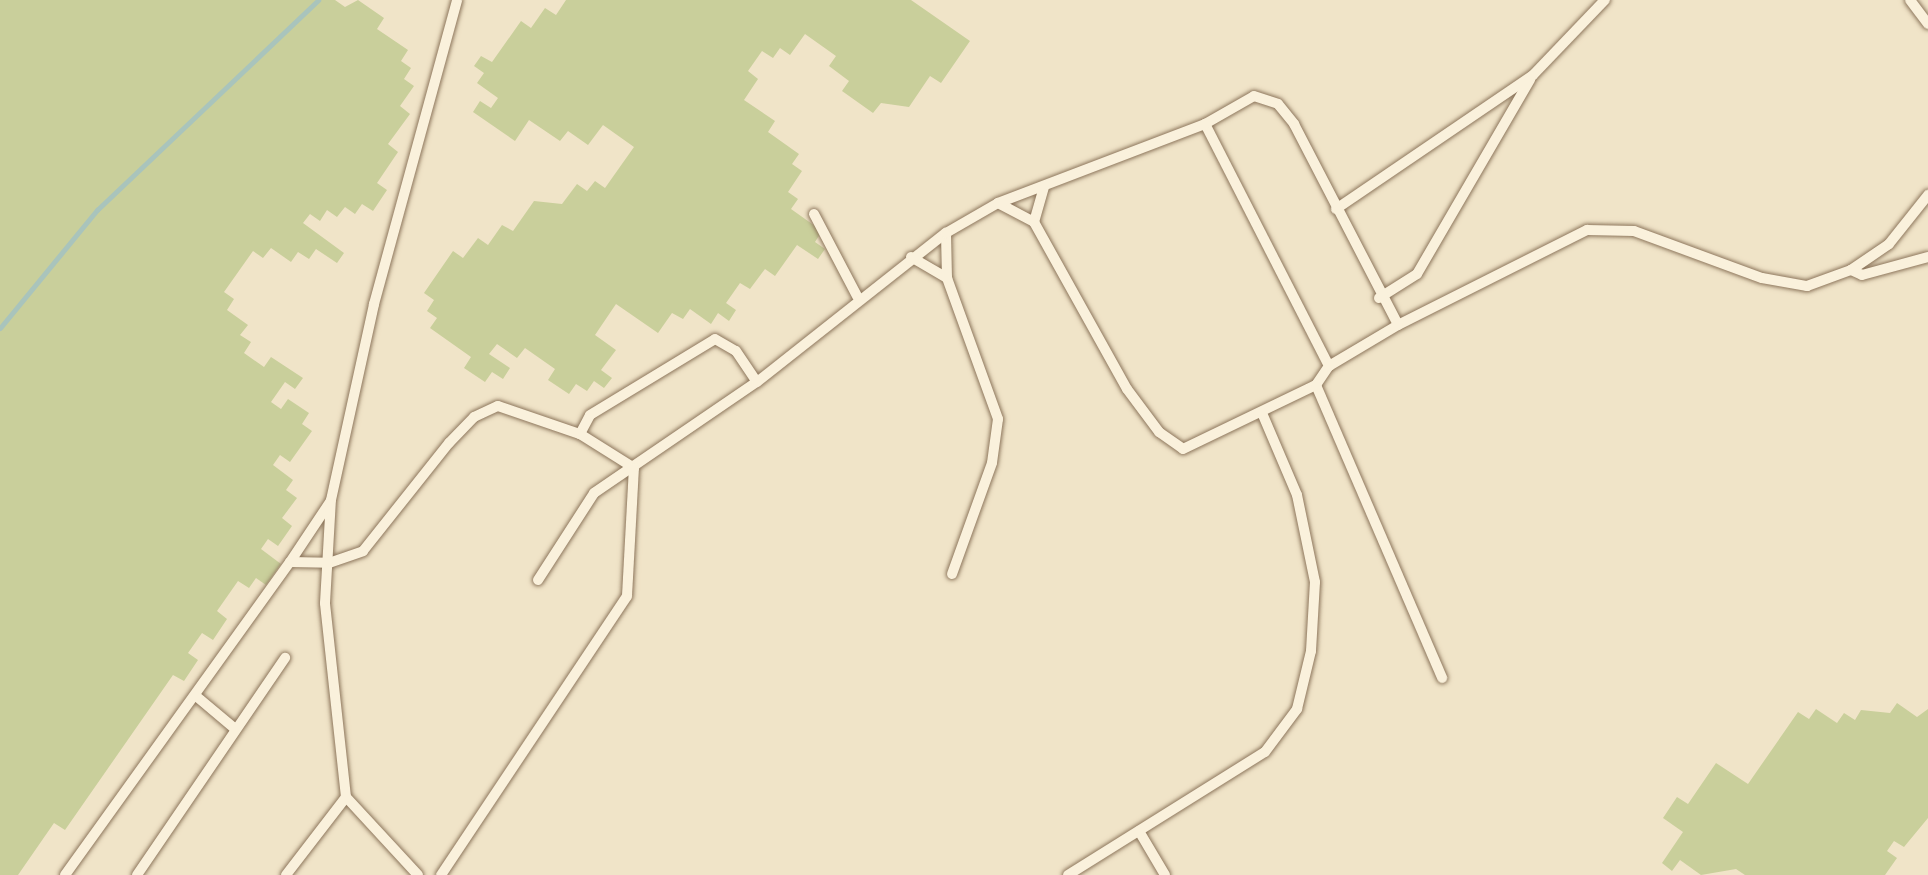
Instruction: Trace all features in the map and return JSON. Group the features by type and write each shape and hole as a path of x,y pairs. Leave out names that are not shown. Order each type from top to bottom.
{"lane":[{"path":"418,875 346,797 325,603 331,500 374,304 457,0"},
{"path":"1336,209 1533,75 1605,0"},
{"path":"1910,0 1928,24"},
{"path":"1379,298 1417,274 1533,75"},
{"path":"538,580 594,493 757,382 857,296 946,233 998,203 1205,124 1254,96 1278,104 1336,209 1379,298 1398,325"},
{"path":"1205,124 1329,366"},
{"path":"1034,222 1044,186"},
{"path":"998,203 1034,222 1159,432 1183,449 1316,385 1329,366 1398,325 1587,230 1634,231 1762,278 1807,286 1851,270 1889,244 1928,195"},
{"path":"814,214 857,296"},
{"path":"946,233 947,278 998,419 992,463 952,574"},
{"path":"911,257 947,278"},
{"path":"1851,270 1862,275 1928,257"},
{"path":"580,434 590,415 715,339 736,351 757,382"},
{"path":"1316,385 1442,678"},
{"path":"290,562 329,563 363,551 474,417 498,406 580,434 634,468"},
{"path":"1068,875 1265,752 1297,709 1311,651 1315,582 1297,495 1262,413"},
{"path":"441,875 627,596 634,468"},
{"path":"65,875 196,696 331,500"},
{"path":"137,875 220,757 233,727 285,658"},
{"path":"196,696 233,727"},
{"path":"286,875 346,797"},
{"path":"1139,831 1165,875"}],"green space":[{"path":"0,0 335,0 345,7 358,0 384,18 377,29 408,50 401,61 411,68 404,79 414,86 400,106 410,114 388,144 398,152 377,183 387,190 373,211 362,204 355,214 345,207 337,217 327,210 320,221 310,214 303,223 344,253 337,263 316,249 309,259 298,252 291,262 271,248 263,258 253,251 224,292 234,299 227,310 248,325 240,335 251,342 244,353 264,367 271,357 303,378 295,389 285,382 271,402 281,409 288,399 309,413 302,424 312,431 290,462 280,455 273,465 293,480 286,490 297,498 282,518 292,526 278,546 268,539 261,549 281,564 266,585 256,578 249,588 238,581 217,611 227,619 213,640 202,633 188,653 198,660 184,681 173,675 65,830 54,823 18,875 0,875"},
{"path":"566,0 911,0 970,41 941,83 930,76 909,107 881,103 873,113 842,91 849,81 829,66 836,56 805,34 790,55 780,48 773,58 762,51 748,71 758,79 744,100 775,121 768,132 799,154 792,164 802,171 788,192 798,199 791,209 822,231 815,242 825,249 818,259 797,245 775,276 765,269 750,289 740,283 726,303 736,310 729,321 718,313 711,324 690,309 683,319 672,313 658,333 616,304 595,335 616,350 601,370 612,378 604,388 594,381 587,391 576,384 569,394 548,380 555,369 525,348 517,358 497,344 489,354 510,368 503,379 492,372 485,382 464,368 471,357 430,328 437,318 427,311 434,300 424,293 453,251 463,258 478,238 488,245 502,225 513,231 534,201 562,204 577,184 587,191 595,181 605,188 634,147 603,125 588,145 568,131 560,141 529,120 515,141 473,112 480,101 491,108 498,98 477,83 484,73 474,66 481,56 492,62 521,21 531,28 545,8 556,15"},
{"path":"1897,703 1917,717 1928,709 1928,818 1904,847 1894,841 1887,851 1897,858 1885,875 1745,875 1736,869 1701,875 1680,860 1672,871 1662,863 1683,832 1663,818 1677,797 1688,804 1716,763 1748,784 1798,712 1809,719 1816,709 1837,723 1844,713 1855,720 1861,710 1890,713"}],"waterway":[{"path":"0,328 97,210 318,0"}]}
